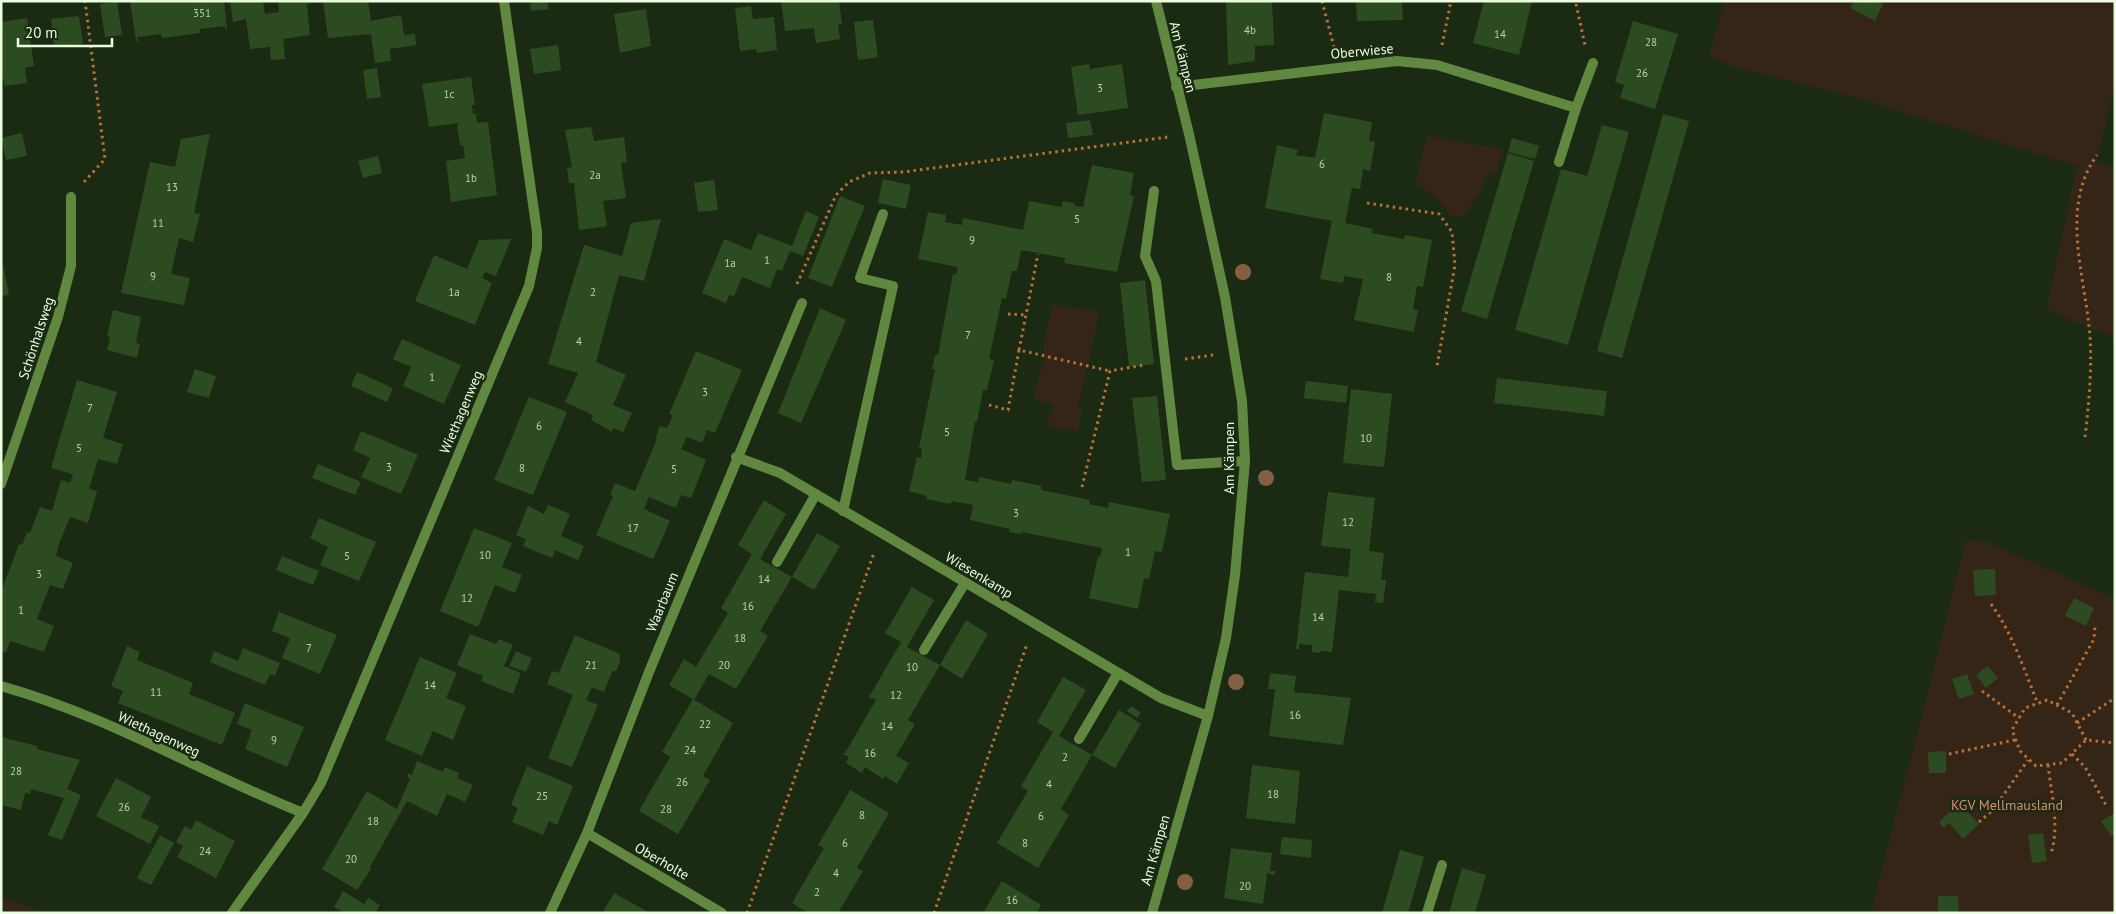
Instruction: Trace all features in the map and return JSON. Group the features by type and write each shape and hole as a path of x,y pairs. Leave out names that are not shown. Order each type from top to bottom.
{"street":[{"name":"Wiethagenweg","path":"232,913 303,813 320,783 529,286 537,248 537,232 504,1"},
{"name":"Am Kämpen","path":"1152,913 1208,716 1226,638 1235,575 1245,460 1242,401 1234,352 1188,134 1156,1"},
{"name":"Oberwiese","path":"1176,87 1397,61 1437,65 1576,108"},
{"path":"1559,162 1593,63"},
{"path":"1154,191 1144,256 1156,281 1178,465 1245,460"},
{"name":"Schönhalsweg","path":"1,484 58,317 71,266 71,197"},
{"path":"843,511 893,286 860,278 883,214"},
{"name":"Waarbaum","path":"550,913 587,833 648,672 736,457 802,303"},
{"name":"Wiesenkamp","path":"736,457 780,474 816,494 1161,698 1208,716"},
{"path":"777,562 816,494"},
{"path":"924,650 965,583"},
{"path":"1079,739 1118,673"},
{"name":"Wiethagenweg","path":"1,686 88,717 251,792 303,813"},
{"name":"Oberholte","path":"587,833 722,913"},
{"path":"1427,913 1442,865"}],"path":[{"path":"71,197 105,159 85,1"},
{"path":"1322,1 1338,67"},
{"path":"1437,65 1451,1"},
{"path":"1576,4 1585,49 1593,63"},
{"path":"802,303 791,298 836,195 850,182 870,173 902,172 1188,134"},
{"path":"2085,437 2089,398 2090,327 2080,261 2077,206 2086,170 2097,155"},
{"path":"1367,203 1439,214 1452,232 1455,265 1437,366"},
{"path":"989,405 1008,410 1038,254"},
{"path":"1008,314 1026,315"},
{"path":"1019,350 1110,371 1234,352"},
{"path":"1082,487 1110,371"},
{"path":"747,913 881,534"},
{"path":"1991,604 2007,628 2038,704"},
{"path":"934,913 1034,624"},
{"path":"2058,705 2094,639 2096,627"},
{"path":"1982,690 2019,718"},
{"path":"2077,723 2115,698"},
{"path":"2047,700 2072,713 2086,740 2062,763 2036,766 2020,751 2012,730 2026,708 2047,700"},
{"path":"1949,754 2015,740"},
{"path":"2086,740 2115,743"},
{"path":"2072,754 2085,767 2107,806"},
{"path":"1979,822 1993,810 2028,760"},
{"path":"2048,765 2053,806 2054,845 2051,853"}],"green space":[{"path":"1724,1 2115,1 2115,84 2096,162 2115,168 2115,338 2046,309 2077,166 1840,93 1736,67 1709,56"},
{"path":"1427,136 1502,149 1496,172 1484,179 1484,185 1464,217 1452,217 1444,206 1415,181"},
{"path":"1052,304 1100,312 1078,407 1082,408 1078,431 1047,426 1054,404 1032,399 1044,360 1043,347"},
{"name":"KGV Mellmausland","path":"1966,540 1985,541 2115,599 2115,913 1871,913"},
{"path":"1,897 29,906 41,913 1,913"}],"building":[{"path":"130,1 224,1 227,29 225,29 225,26 200,29 200,33 162,38 161,34 137,37 138,41 136,41"},
{"path":"230,1 263,1 265,14 279,12 278,1 319,2 307,4 310,35 283,39 285,59 271,60 270,47 250,49 246,19 233,22"},
{"path":"323,1 368,1 371,21 401,15 404,35 415,34 416,45 390,49 391,61 375,63 371,34 328,38"},
{"path":"530,1 547,1 549,9 531,11"},
{"path":"781,1 839,1 842,24 838,25 840,39 816,43 814,28 785,31"},
{"path":"1226,1 1272,1 1274,45 1255,46 1255,61 1228,65"},
{"path":"1356,1 1402,1 1403,20 1357,21"},
{"path":"1484,1 1532,1 1519,55 1473,43"},
{"path":"1854,1 1877,1 1883,4 1875,21 1850,8"},
{"path":"117,2 122,35 105,37 100,4"},
{"path":"751,6 753,19 774,17 777,50 757,53 756,49 740,51 735,8"},
{"path":"646,9 651,46 620,53 614,14"},
{"path":"79,16 83,44 54,47 51,19"},
{"path":"27,18 34,66 25,68 27,83 5,86 1,71 1,22"},
{"path":"873,20 878,57 858,60 854,22"},
{"path":"1633,21 1678,34 1655,109 1620,98 1624,85 1615,82"},
{"path":"558,45 561,70 534,74 530,49"},
{"path":"1089,64 1090,69 1122,64 1128,108 1078,115 1071,67"},
{"path":"377,68 381,97 367,99 363,70"},
{"path":"471,77 475,105 472,105 473,114 476,114 477,123 488,122 497,195 451,202 446,161 465,158 463,145 460,145 457,126 459,123 429,127 422,84"},
{"path":"1324,113 1372,122 1369,141 1375,142 1370,171 1363,169 1360,189 1352,188 1345,223 1373,229 1372,233 1404,239 1405,235 1432,240 1423,287 1417,286 1413,309 1418,310 1414,332 1354,320 1363,279 1344,276 1343,283 1320,279 1332,221 1265,208 1277,145 1298,150 1296,155 1315,158"},
{"path":"1663,114 1689,121 1622,358 1597,351"},
{"path":"1090,120 1093,135 1068,138 1066,123"},
{"path":"1602,125 1629,132 1568,345 1515,330 1561,169 1587,176"},
{"path":"591,127 594,141 624,137 627,162 621,163 626,198 603,201 607,226 579,230 574,183 569,183 567,168 572,167 565,130"},
{"path":"22,133 27,156 6,160 1,138"},
{"path":"210,134 194,213 200,214 193,242 179,238 171,274 190,278 184,305 121,293 150,162 175,167 181,139"},
{"path":"1512,138 1539,146 1535,159 1508,152"},
{"path":"1508,153 1534,161 1487,319 1461,311"},
{"path":"378,156 382,173 363,178 358,161"},
{"path":"1092,165 1134,173 1130,195 1134,196 1117,272 1064,263 1065,258 1021,250 1017,271 1012,271 1006,299 1002,298 989,359 994,360 987,390 983,390 977,422 975,421 965,480 978,482 979,477 1011,484 1012,480 1041,486 1041,490 1090,500 1089,504 1108,508 1109,502 1170,514 1162,552 1155,551 1149,579 1144,578 1138,609 1089,598 1098,556 1100,557 1102,548 1022,532 1022,534 1009,532 1010,529 970,520 973,505 952,501 951,504 926,499 927,496 909,491 917,457 921,458 922,449 919,448 935,369 932,369 935,355 938,355 953,274 956,275 958,267 918,259 928,212 946,215 945,222 962,225 963,218 1023,230 1029,201 1061,207 1063,201 1083,207"},
{"path":"883,179 911,185 906,209 878,203"},
{"path":"714,180 718,210 698,212 694,183"},
{"path":"840,196 865,206 832,287 808,278"},
{"path":"806,211 819,217 803,256 790,251 782,271 777,269 770,288 742,277 734,296 729,295 726,303 702,293 724,239 751,250 758,233 792,246"},
{"path":"661,219 644,281 619,275 596,362 626,375 613,405 632,413 623,432 613,428 612,432 591,420 593,415 565,402 578,373 548,364 584,245 622,256 631,223"},
{"path":"511,239 496,276 485,272 482,278 492,283 475,325 415,301 434,255 467,269 479,240"},
{"path":"1,253 9,295 1,296"},
{"path":"1145,280 1154,364 1129,367 1120,283"},
{"path":"820,308 846,320 801,423 778,413"},
{"path":"113,310 141,317 136,343 140,344 137,358 107,350 110,337 107,336"},
{"path":"402,339 461,365 444,404 403,386 411,367 393,359"},
{"path":"696,351 742,370 715,433 707,430 702,443 687,437 681,449 706,460 691,498 681,495 676,508 649,497 644,509 670,521 653,559 596,535 613,496 610,495 615,483 635,491 657,439 655,439 660,426 667,428 673,415 669,414"},
{"path":"195,369 216,376 209,398 187,392"},
{"path":"357,372 393,388 387,402 351,386"},
{"path":"1497,378 1607,391 1604,416 1494,403"},
{"path":"77,380 117,392 103,438 123,444 117,464 98,459 89,489 97,491 88,523 70,517 59,544 56,556 73,563 63,589 50,585 37,619 54,626 44,652 10,641 6,653 1,651 1,592 19,544 22,545 27,532 30,533 40,507 52,511 61,480 70,483 73,474 51,468"},
{"path":"1306,381 1348,386 1346,403 1304,398"},
{"path":"1351,389 1392,394 1384,467 1343,463"},
{"path":"1157,396 1166,480 1142,482 1132,398"},
{"path":"529,397 567,412 533,495 494,480"},
{"path":"361,431 418,455 401,494 361,477 370,458 353,450"},
{"path":"318,464 361,482 355,495 312,478"},
{"path":"1328,492 1375,498 1369,551 1384,553 1381,580 1386,580 1383,603 1375,602 1376,594 1339,590 1332,652 1320,651 1320,653 1312,652 1312,645 1299,644 1299,649 1296,649 1305,572 1348,577 1351,549 1321,546"},
{"path":"764,500 786,514 760,559 792,577 760,631 768,636 736,689 709,674 694,700 669,685 684,659 696,667 728,613 721,608 752,554 738,545"},
{"path":"548,505 570,514 561,536 584,546 578,560 555,550 552,558 523,546 526,539 516,535 528,506 544,514"},
{"path":"319,518 376,542 359,581 320,565 328,547 310,538"},
{"path":"474,528 512,543 502,567 522,575 515,593 495,585 478,627 440,611"},
{"path":"817,533 840,546 814,590 792,577"},
{"path":"282,556 319,571 313,585 276,570"},
{"path":"1995,569 1996,595 1975,596 1973,570"},
{"path":"912,587 934,600 907,647 940,665 908,720 915,724 896,756 909,763 897,784 885,776 883,779 865,767 862,773 846,763 849,757 842,753 845,753 876,700 869,697 901,642 885,633"},
{"path":"2074,598 2094,608 2086,626 2065,616"},
{"path":"279,612 337,635 320,674 282,658 290,638 272,631"},
{"path":"966,620 988,634 962,679 940,665"},
{"path":"470,634 496,644 499,639 513,645 504,666 521,673 513,694 481,681 483,676 457,665"},
{"path":"575,635 620,654 620,661 617,670 612,672 604,692 592,687 586,700 598,705 572,767 548,758 573,695 547,684 552,671 559,673"},
{"path":"127,646 140,652 137,660 193,683 189,694 235,713 222,745 118,703 123,691 111,686"},
{"path":"243,648 280,663 275,676 270,674 265,685 210,662 214,651 238,661"},
{"path":"516,651 532,658 526,672 509,666"},
{"path":"420,657 457,673 446,698 466,706 453,740 433,731 422,756 385,740"},
{"path":"1988,666 1998,678 1986,688 1976,675"},
{"path":"1270,673 1296,676 1294,692 1351,698 1343,745 1269,736 1275,689 1268,689"},
{"path":"1967,674 1974,694 1959,699 1952,679"},
{"path":"1063,677 1086,690 1059,736 1092,755 1061,809 1069,815 1038,868 997,843 1028,791 1021,786 1053,732 1037,722"},
{"path":"693,699 733,723 703,776 710,780 678,834 639,811 670,757 662,752"},
{"path":"245,703 304,727 287,767 245,749 252,730 237,724"},
{"path":"1131,706 1141,713 1137,718 1127,711"},
{"path":"1119,710 1141,724 1115,768 1092,755"},
{"path":"1,737 80,760 67,789 81,795 62,840 48,835 64,798 31,789 30,794 25,793 21,810 1,805"},
{"path":"1946,751 1946,773 1929,773 1928,752"},
{"path":"417,761 443,772 445,767 459,773 457,778 473,785 465,802 447,794 437,816 407,801 370,867 371,869 357,890 322,869 367,791 397,809 410,779 407,777 408,773 412,775"},
{"path":"1252,765 1300,771 1295,824 1246,818"},
{"path":"527,766 573,786 557,825 549,821 543,835 512,822 518,808 511,805"},
{"path":"116,778 151,797 141,817 159,826 150,844 96,816"},
{"path":"850,790 889,813 857,868 863,871 838,913 808,913 792,903 824,848 818,845"},
{"path":"1959,803 1979,824 1963,839 1949,823 1944,828 1939,822"},
{"path":"2115,813 2115,834 2111,836 2101,821"},
{"path":"196,820 235,841 216,878 177,857 183,846 176,842 185,826 191,830"},
{"path":"2043,833 2047,861 2032,863 2028,835"},
{"path":"160,835 174,843 151,885 137,878"},
{"path":"1282,837 1312,840 1311,858 1280,854"},
{"path":"1231,848 1272,853 1270,871 1275,871 1275,875 1267,873 1263,904 1224,898"},
{"path":"1400,850 1424,857 1408,913 1382,913"},
{"path":"1462,868 1486,875 1475,913 1449,913"},
{"path":"1002,881 1041,905 1037,913 983,913"},
{"path":"343,891 364,904 368,898 380,905 375,913 344,913 334,907"},
{"path":"614,893 650,913 602,913"},
{"path":"1938,896 1958,896 1959,912 1938,913"}]}
